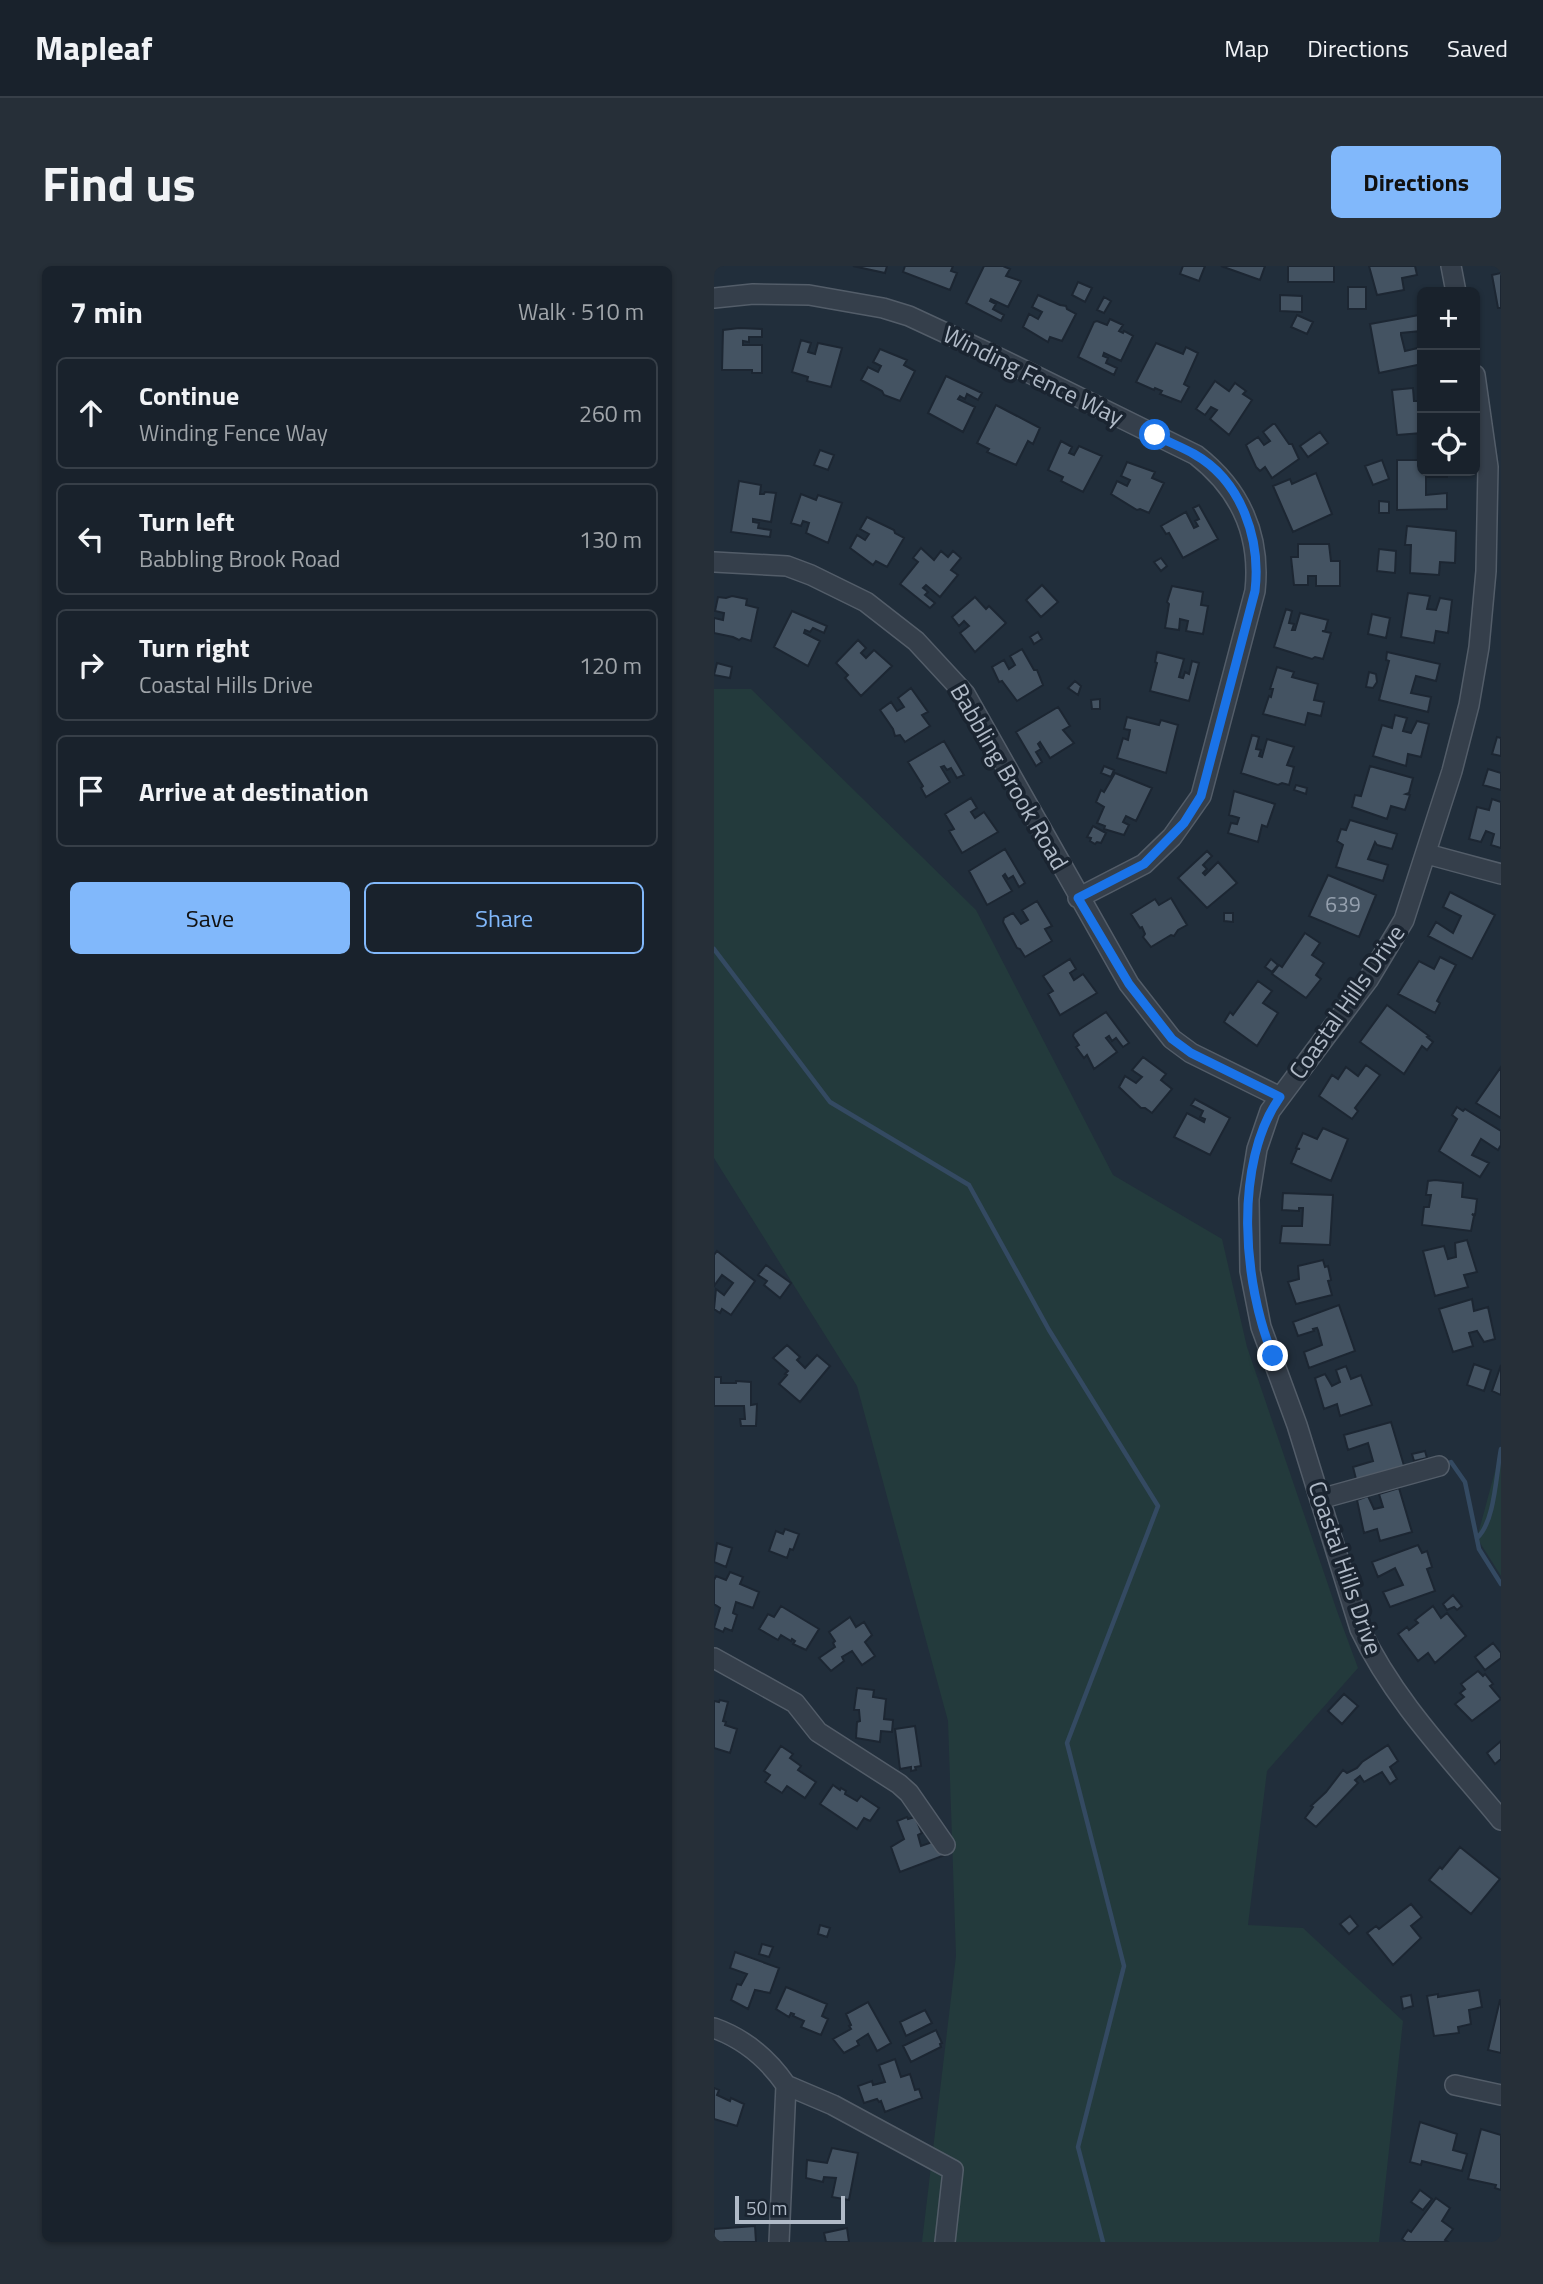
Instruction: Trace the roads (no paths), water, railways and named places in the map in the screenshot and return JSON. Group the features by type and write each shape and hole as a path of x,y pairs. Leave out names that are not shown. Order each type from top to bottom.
{"street":[{"path":"1451,266 1456,287"},
{"name":"Winding Fence Way","path":"714,298 753,294 809,295 883,308 909,316 1196,455 1220,475 1245,511 1257,561 1255,591 1201,796 1184,823 1144,864 1078,898"},
{"name":"Coastal Hills Drive","path":"1480,410 1488,467 1486,571 1480,640 1469,705 1427,854 1404,920 1392,942 1368,980 1280,1097 1264,1125 1252,1174 1248,1219 1250,1271 1261,1327 1297,1424 1360,1629 1376,1661 1394,1688 1501,1820"},
{"name":"Babbling Brook Road","path":"714,562 787,566 866,602 916,641 965,694 1129,984 1172,1039 1191,1053 1280,1097"},
{"path":"1427,854 1501,874"},
{"path":"1320,1499 1439,1466"},
{"path":"714,1658 795,1703 818,1732 909,1793 945,1845"},
{"path":"714,2028 752,2048 776,2071 786,2085 833,2105 953,2170 945,2242"},
{"path":"779,2242 786,2085"},
{"path":"1455,2085 1501,2095"}],"waterway":[{"path":"714,949 830,1102 969,1185 1049,1330 1158,1506 1067,1743 1124,1966 1078,2147 1103,2242"},
{"path":"1477,1538 1488,1521 1501,1449"},
{"path":"1443,1465 1451,1462 1465,1482 1479,1549 1501,1584"}]}
